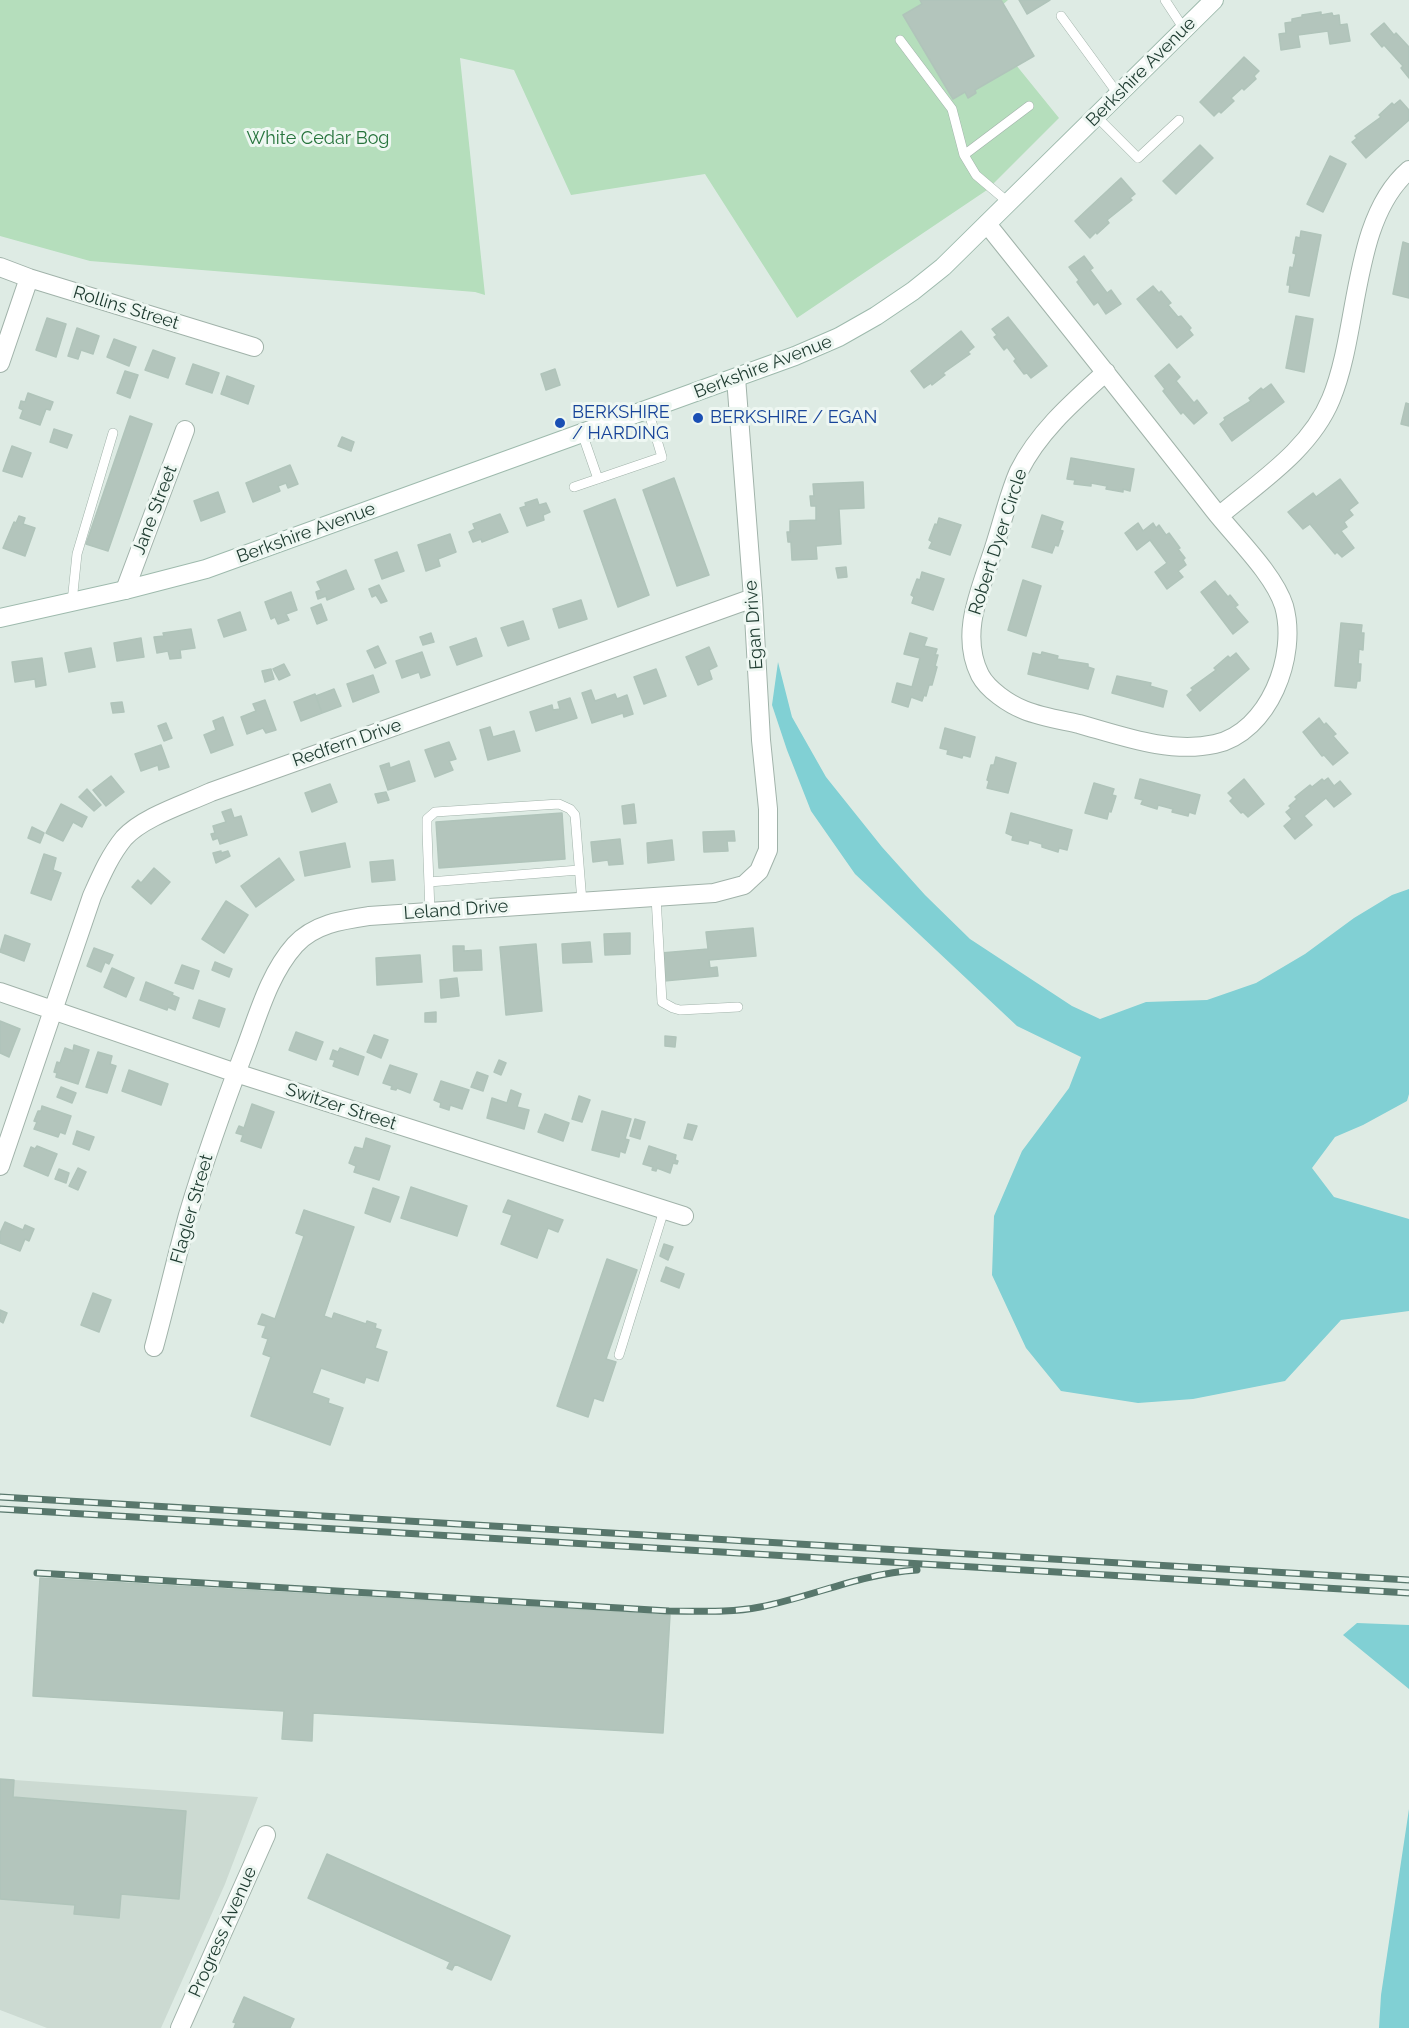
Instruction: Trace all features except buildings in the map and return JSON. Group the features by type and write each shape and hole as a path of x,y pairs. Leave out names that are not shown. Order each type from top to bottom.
{"street":[{"name":"Berkshire Avenue","path":"0,618 206,570 736,378 838,337 914,291 943,267 1214,0"},
{"path":"1218,516 1285,460 1310,434 1331,400 1344,358 1372,227 1384,201 1409,170"},
{"name":"Robert Dyer Circle","path":"987,224 1106,372 1218,516 1269,577 1282,600 1288,628 1287,652 1274,692 1254,719 1223,742 1199,746 1148,743 1023,710 993,690 981,677 970,646 972,614 1019,471 1047,428 1106,372"},
{"name":"Rollins Street","path":"0,267 254,347"},
{"path":"0,363 29,278"},
{"name":"Egan Drive","path":"736,378 753,598 761,740 768,808 768,850 759,871"},
{"name":"Jane Street","path":"124,590 185,430"},
{"name":"Redfern Drive","path":"0,1166 102,873 125,837 147,820 212,792 297,760 753,598"},
{"name":"Leland Drive","path":"236,1073 264,998 278,968 296,944 312,930 337,921 369,916 714,893 744,885 759,871"},
{"name":"Switzer Street","path":"0,992 236,1073 684,1216"},
{"name":"Flagler Street","path":"154,1347 188,1215 236,1073"},
{"name":"Progress Avenue","path":"180,2028 266,1835"}],"lane":[{"path":"1165,0 1184,29"},
{"path":"1061,16 1118,94"},
{"path":"900,40 952,109 964,155 976,175 1009,203"},
{"path":"964,155 1029,106"},
{"path":"1097,117 1138,158 1179,120"},
{"path":"574,488 662,457 648,410"},
{"path":"72,602 77,554 113,433"},
{"path":"582,433 598,479"},
{"path":"430,912 428,819 435,812 559,804 570,810 575,815 582,902"},
{"path":"429,882 579,870"},
{"path":"656,897 662,1002 680,1010 738,1006"},
{"path":"619,1355 664,1210"}],"shaded area":[{"path":"0,1779 258,1797 225,1884 161,2028 47,2028 0,2010"}],"green space":[{"name":"White Cedar Bog","path":"0,0 1008,0 982,23 1059,118 987,190 797,318 705,174 571,195 514,70 460,58 485,295 475,292 90,261 0,236"}],"water":[{"path":"778,662 792,717 826,777 882,847 925,895 970,939 1072,1006 1100,1019 1146,1002 1207,1000 1256,983 1305,954 1354,918 1392,895 1409,889 1409,1094 1407,1101 1335,1137 1312,1168 1334,1197 1409,1219 1409,1311 1341,1320 1285,1381 1193,1399 1138,1403 1061,1391 1026,1348 992,1275 994,1216 1022,1151 1069,1088 1081,1057 1017,1026 855,874 811,811 787,750 772,705"},
{"path":"1357,1623 1409,1625 1409,1689 1343,1635"},
{"path":"1409,1809 1409,2028 1379,2028 1381,1995"}],"railway":[{"path":"0,1497 1409,1580"},
{"path":"0,1509 1409,1593"},
{"path":"37,1573 669,1611 703,1611 760,1607 876,1576 917,1570"}],"place":[{"name":"BERKSHIRE / EGAN","path":"698,418"},
{"name":"BERKSHIRE / HARDING","path":"560,423"}]}
